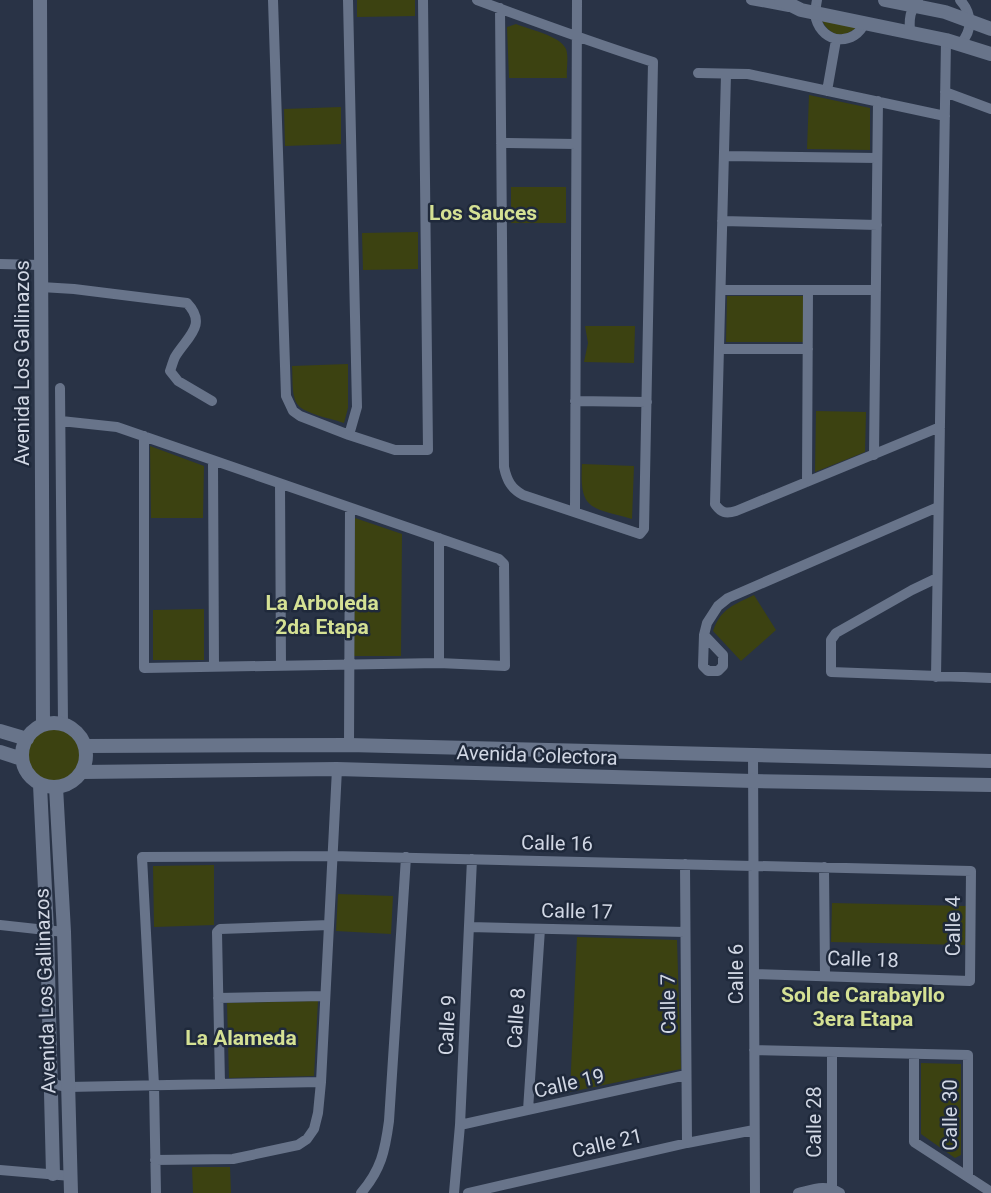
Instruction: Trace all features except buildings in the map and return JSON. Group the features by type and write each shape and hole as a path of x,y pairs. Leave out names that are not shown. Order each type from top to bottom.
{"street":[{"name":"Avenida Los Gallinazos","path":"40,0 44,725"},
{"path":"273,0 286,396 293,411 300,416 349,435 395,450 428,450 423,0"},
{"path":"348,0 357,407 349,435"},
{"path":"477,0 500,8 576,38 653,62 644,530 640,534 523,495 513,489 507,479 504,467 500,8"},
{"path":"575,512 577,0"},
{"path":"751,0 811,7"},
{"path":"781,0 865,22 961,43 991,54"},
{"path":"885,0 917,2 991,29"},
{"path":"960,0 967,10 970,21 965,38 961,43"},
{"path":"910,32 909,21 917,2"},
{"path":"811,7 822,32 836,40 852,38 865,22"},
{"path":"827,91 836,40"},
{"path":"936,676 946,40"},
{"path":"698,73 748,74 945,116"},
{"path":"726,74 716,504 718,509 729,513 940,427"},
{"path":"945,92 991,109"},
{"path":"874,455 878,101"},
{"path":"501,143 576,144"},
{"path":"724,156 877,158"},
{"path":"722,221 877,225"},
{"path":"0,264 41,265"},
{"path":"41,287 74,288 187,303 195,312 196,325 188,341 174,358 170,371 178,381 212,401"},
{"path":"721,290 876,290"},
{"path":"807,482 808,290"},
{"path":"719,349 808,349"},
{"name":"Avenida Los Gallinazos","path":"60,388 63,724"},
{"path":"575,400 647,402"},
{"path":"61,421 117,427 144,436 213,460 280,484 499,559 504,564 505,666 439,663 144,668 144,436"},
{"path":"213,460 214,667"},
{"path":"280,484 281,666"},
{"path":"349,745 350,507"},
{"path":"704,635 711,614 728,598 938,507"},
{"path":"439,538 439,663"},
{"path":"937,578 836,633 831,640 831,672 834,674 991,678"},
{"path":"63,724 80,736 85,746 87,756 82,772 71,783 56,787 40,784 25,770 22,759 23,748 34,731 44,725 63,724"},
{"path":"0,731 27,739"},
{"name":"Avenida Colectora","path":"85,746 349,745 991,761"},
{"path":"0,752 22,759"},
{"name":"Calle 6","path":"753,756 755,1193"},
{"path":"155,1160 233,1159 298,1145 307,1139 314,1129 321,1082 337,769"},
{"name":"Avenida Colectora","path":"82,772 337,769 753,781 991,785"},
{"name":"Avenida Los Gallinazos","path":"40,784 47,931 53,1174"},
{"name":"Avenida Los Gallinazos","path":"56,787 64,932 71,1193"},
{"name":"Calle 16","path":"154,1085 142,857 332,855 971,871"},
{"path":"361,1193 370,1182 382,1159 389,1121 406,857"},
{"name":"Calle 9","path":"454,1193 460,1125 472,859"},
{"name":"Calle 7","path":"685,864 687,1143"},
{"path":"824,867 825,976"},
{"name":"Calle 4","path":"970,981 971,871"},
{"path":"0,925 64,932"},
{"path":"220,1084 217,932 220,929 329,925"},
{"name":"Calle 17","path":"469,927 685,932"},
{"name":"Calle 8","path":"528,1110 540,929"},
{"name":"Calle 18","path":"754,974 970,981"},
{"path":"218,998 325,996"},
{"path":"754,1050 914,1054 914,1142 991,1192"},
{"name":"Calle 28","path":"832,1052 835,1191"},
{"name":"Calle 30","path":"914,1054 968,1055 969,1176"},
{"name":"Calle 19","path":"460,1125 686,1075"},
{"path":"49,1079 57,1085 68,1087 321,1082"},
{"path":"154,1085 156,1193"},
{"name":"Calle 21","path":"468,1193 754,1130"},
{"path":"0,1170 71,1176"},
{"path":"798,1193 825,1187 835,1191"}],"green space":[{"path":"357,0 415,0 415,16 357,17"},
{"path":"821,19 858,26 848,33 838,34 829,30"},
{"path":"516,24 563,44 567,52 567,78 509,78 507,27"},
{"path":"809,95 870,108 870,150 807,149"},
{"path":"341,107 341,144 285,146 284,109"},
{"path":"511,187 566,187 566,223 511,223"},
{"path":"418,232 418,269 363,270 362,233"},
{"path":"727,296 804,296 803,342 726,342"},
{"path":"585,326 635,326 634,363 584,362 588,343"},
{"path":"348,364 348,408 344,423 313,414 298,405 293,392 292,366"},
{"path":"816,411 866,412 865,452 815,472"},
{"path":"150,446 204,466 203,518 151,518"},
{"path":"582,464 634,466 632,519 591,505 583,491"},
{"path":"355,518 402,534 401,656 354,656"},
{"path":"754,595 776,630 741,661 713,631 724,612"},
{"path":"204,609 204,660 153,660 153,610"},
{"path":"49,728 59,728 69,732 77,740 81,755 77,770 69,778 59,782 49,782 39,778 31,770 27,760 27,750 31,740 39,732"},
{"path":"214,865 214,925 154,927 153,866"},
{"path":"338,894 393,896 391,934 336,931"},
{"path":"832,903 966,906 965,945 831,942"},
{"path":"577,937 677,940 681,1069 570,1092"},
{"path":"318,1001 314,1076 229,1078 227,1003"},
{"path":"921,1063 961,1064 961,1155 955,1158 921,1134"},
{"path":"192,1167 230,1167 231,1193 193,1193"}],"district":[{"name":"Los Sauces","path":"483,213"},
{"name":"La Arboleda 2da Etapa","path":"322,615"},
{"name":"Sol de Carabayllo 3era Etapa","path":"863,1007"},
{"name":"La Alameda","path":"241,1038"}]}
